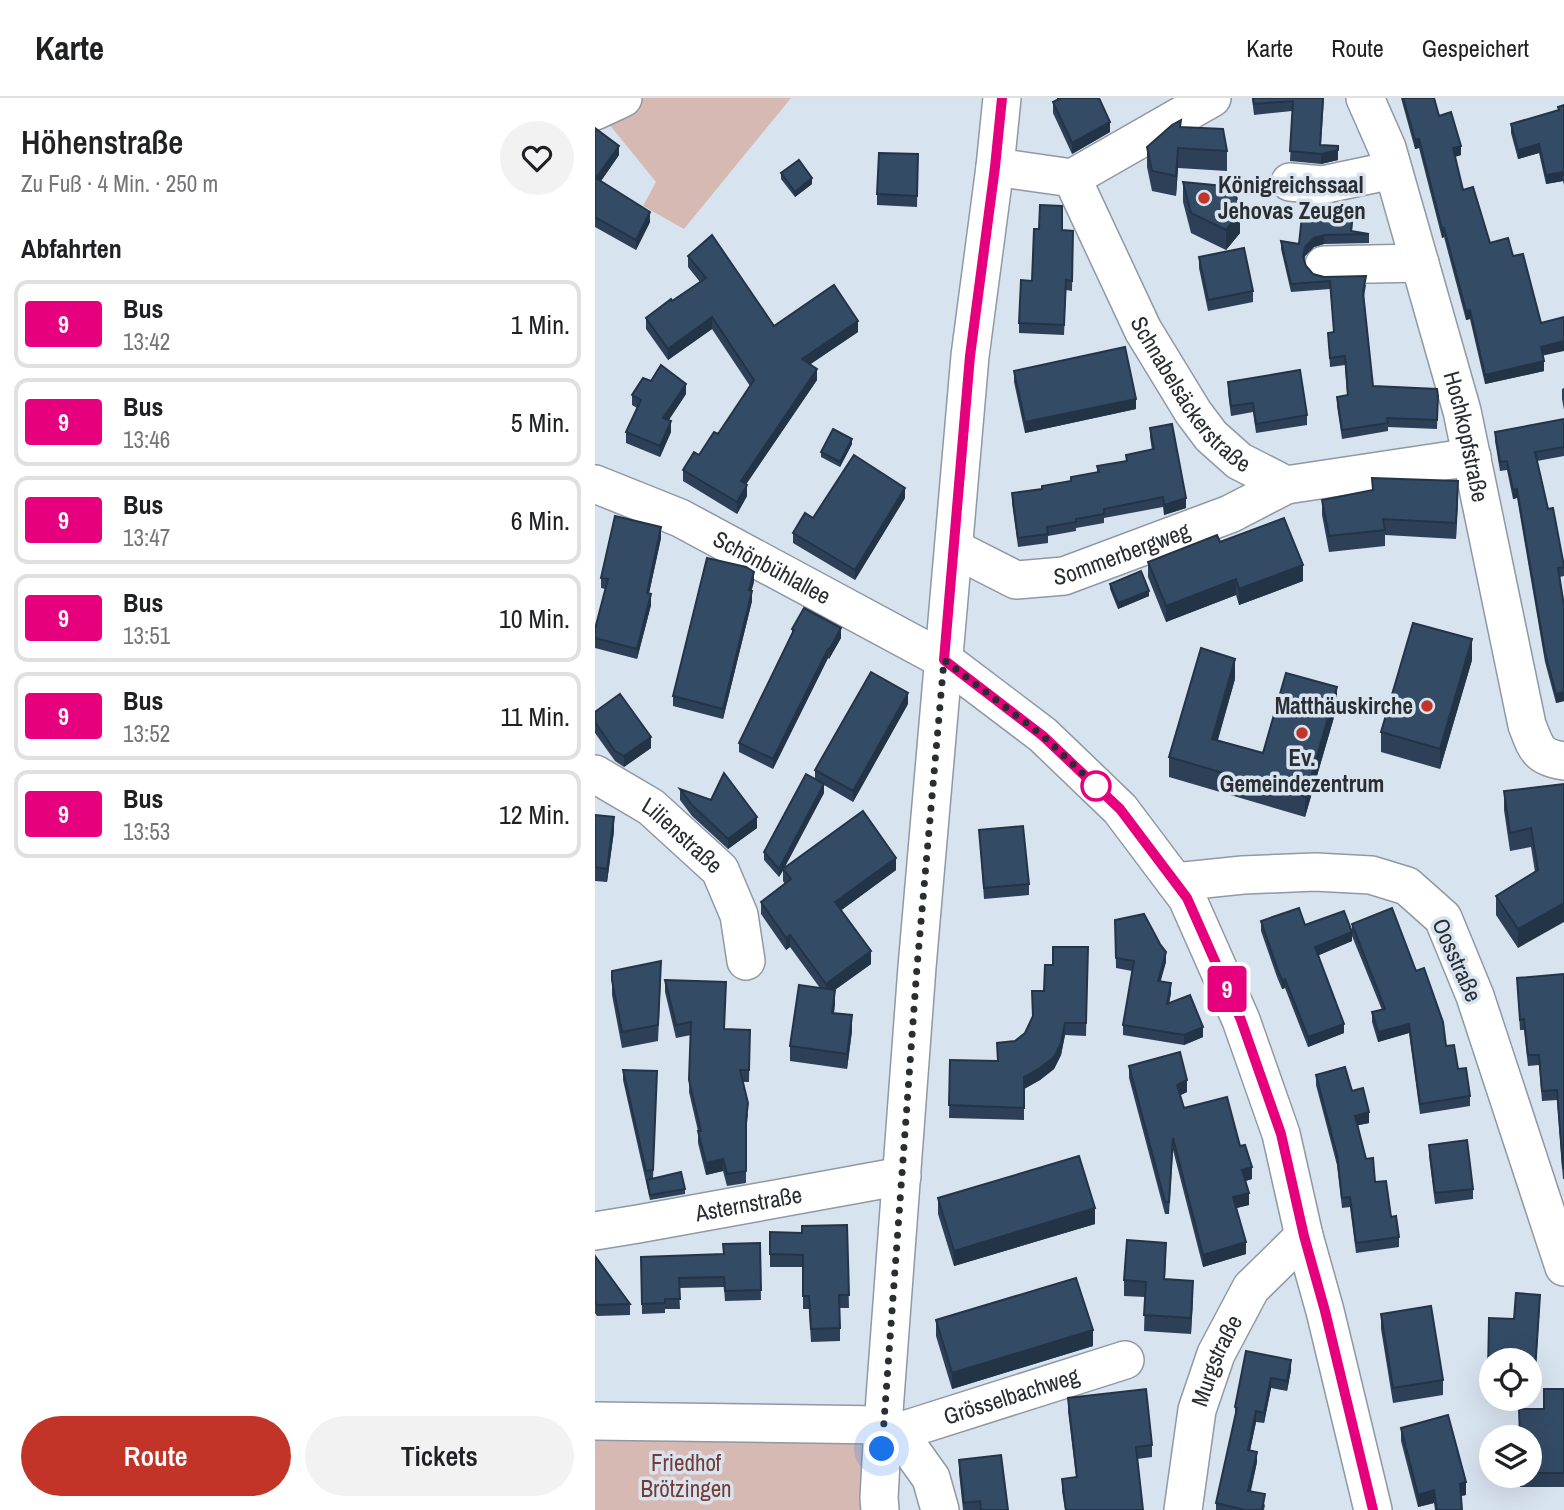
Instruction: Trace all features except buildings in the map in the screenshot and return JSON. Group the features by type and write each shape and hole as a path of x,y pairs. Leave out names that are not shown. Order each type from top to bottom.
{"street":[{"path":"880,1510 879,1498 891,1428 902,1176 917,967 970,356 1002,98"},
{"path":"995,167 1072,178 1212,98"},
{"name":"Hochkopfstraße","path":"1365,98 1387,148 1462,411 1527,725 1537,750 1553,760 1564,761"},
{"path":"1290,182 1322,184 1393,170"},
{"name":"Schnabelsäckerstraße","path":"1072,178 1143,330 1193,412 1212,436 1239,461 1286,485"},
{"path":"1324,265 1420,263"},
{"path":"1286,485 1472,457"},
{"name":"Schönbühlallee","path":"595,484 680,518 944,660 1043,736 1120,809 1187,898 1241,1020 1281,1134 1373,1510"},
{"name":"Sommerbergweg","path":"955,548 1016,580 1064,576 1230,514 1286,485"},
{"name":"Lilienstraße","path":"595,774 651,807 720,870 739,915 746,961"},
{"name":"Oosstraße","path":"1175,882 1243,875 1315,872 1371,875 1407,886 1443,918 1475,996 1564,1268"},
{"name":"Asternstraße","path":"595,1231 902,1176"},
{"name":"Murgstraße","path":"1183,1510 1197,1410 1216,1354 1251,1288 1304,1236"},
{"name":"Grösselbachweg","path":"595,1421 891,1428 1125,1360"},
{"path":"891,1428 931,1478 940,1510"}],"green space":[{"path":"638,98 791,98 684,229 643,206 656,182 604,118"},
{"name":"Friedhof Brötzingen","path":"595,1440 865,1444 869,1510 595,1510"}],"bus line":[{"name":"9","path":"1002,98 970,356 944,660 1043,736 1120,809 1187,898 1241,1020 1281,1134 1373,1510"}],"place":[{"name":"Königreichssaal Jehovas Zeugen","path":"1204,198"},
{"name":"Matthäuskirche","path":"1427,706"},
{"name":"Ev. Gemeindezentrum","path":"1302,733"}],"route":[{"path":"882,1449 917,967 944,660 1043,736 1096,786"}]}
